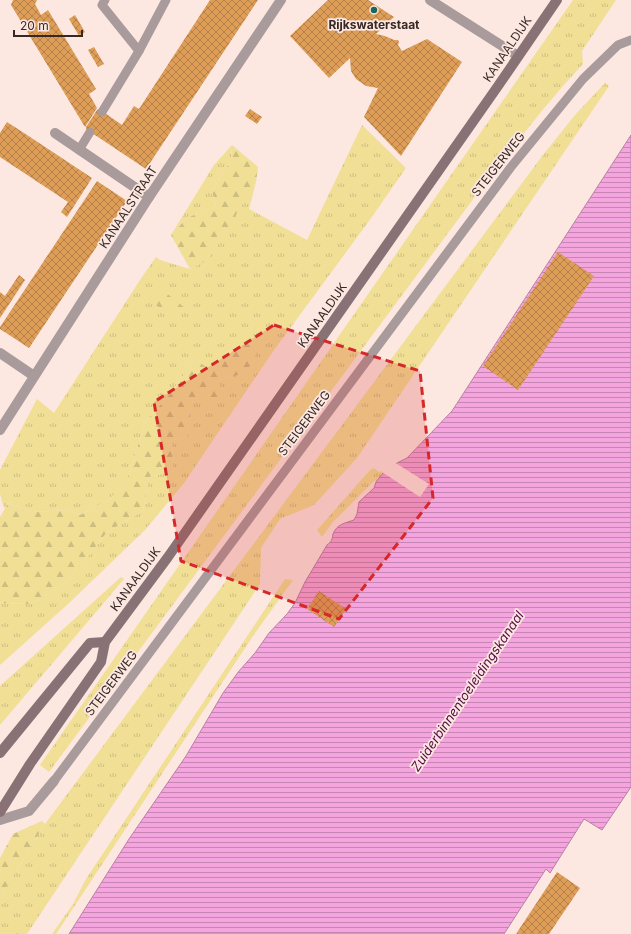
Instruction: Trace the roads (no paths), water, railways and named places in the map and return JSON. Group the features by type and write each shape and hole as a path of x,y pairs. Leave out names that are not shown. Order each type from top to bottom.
{"street":[{"name":"KANAALSTRAAT","path":"0,430 149,197 282,0"},
{"path":"430,0 518,56"},
{"name":"KANAALDIJK","path":"0,812 30,764 101,662 105,642 172,550 556,0"},
{"path":"55,133 149,197"},
{"path":"0,353 34,376"},
{"path":"0,753 90,643 105,642"},
{"name":"STEIGERWEG","path":"0,820 29,811 54,781"}],"lane":[{"path":"105,0 102,5 139,51"},
{"path":"102,112 139,51 166,0"},
{"name":"STEIGERWEG","path":"54,781 511,167 593,68 618,45 631,40"},
{"path":"79,150 90,132"}],"water":[{"name":"Zuiderbinnentoeleidingskanaal","path":"631,135 631,787 602,830 584,819 550,873 546,869 504,934 69,934 129,839 186,756 223,693 269,633 295,603 305,582 327,545 332,540 333,534 337,528 342,524 354,520 357,514 359,502 374,488 376,482 387,468 407,458 452,411"}],"place":[{"name":"Rijkswaterstaat","path":"374,10"}]}
